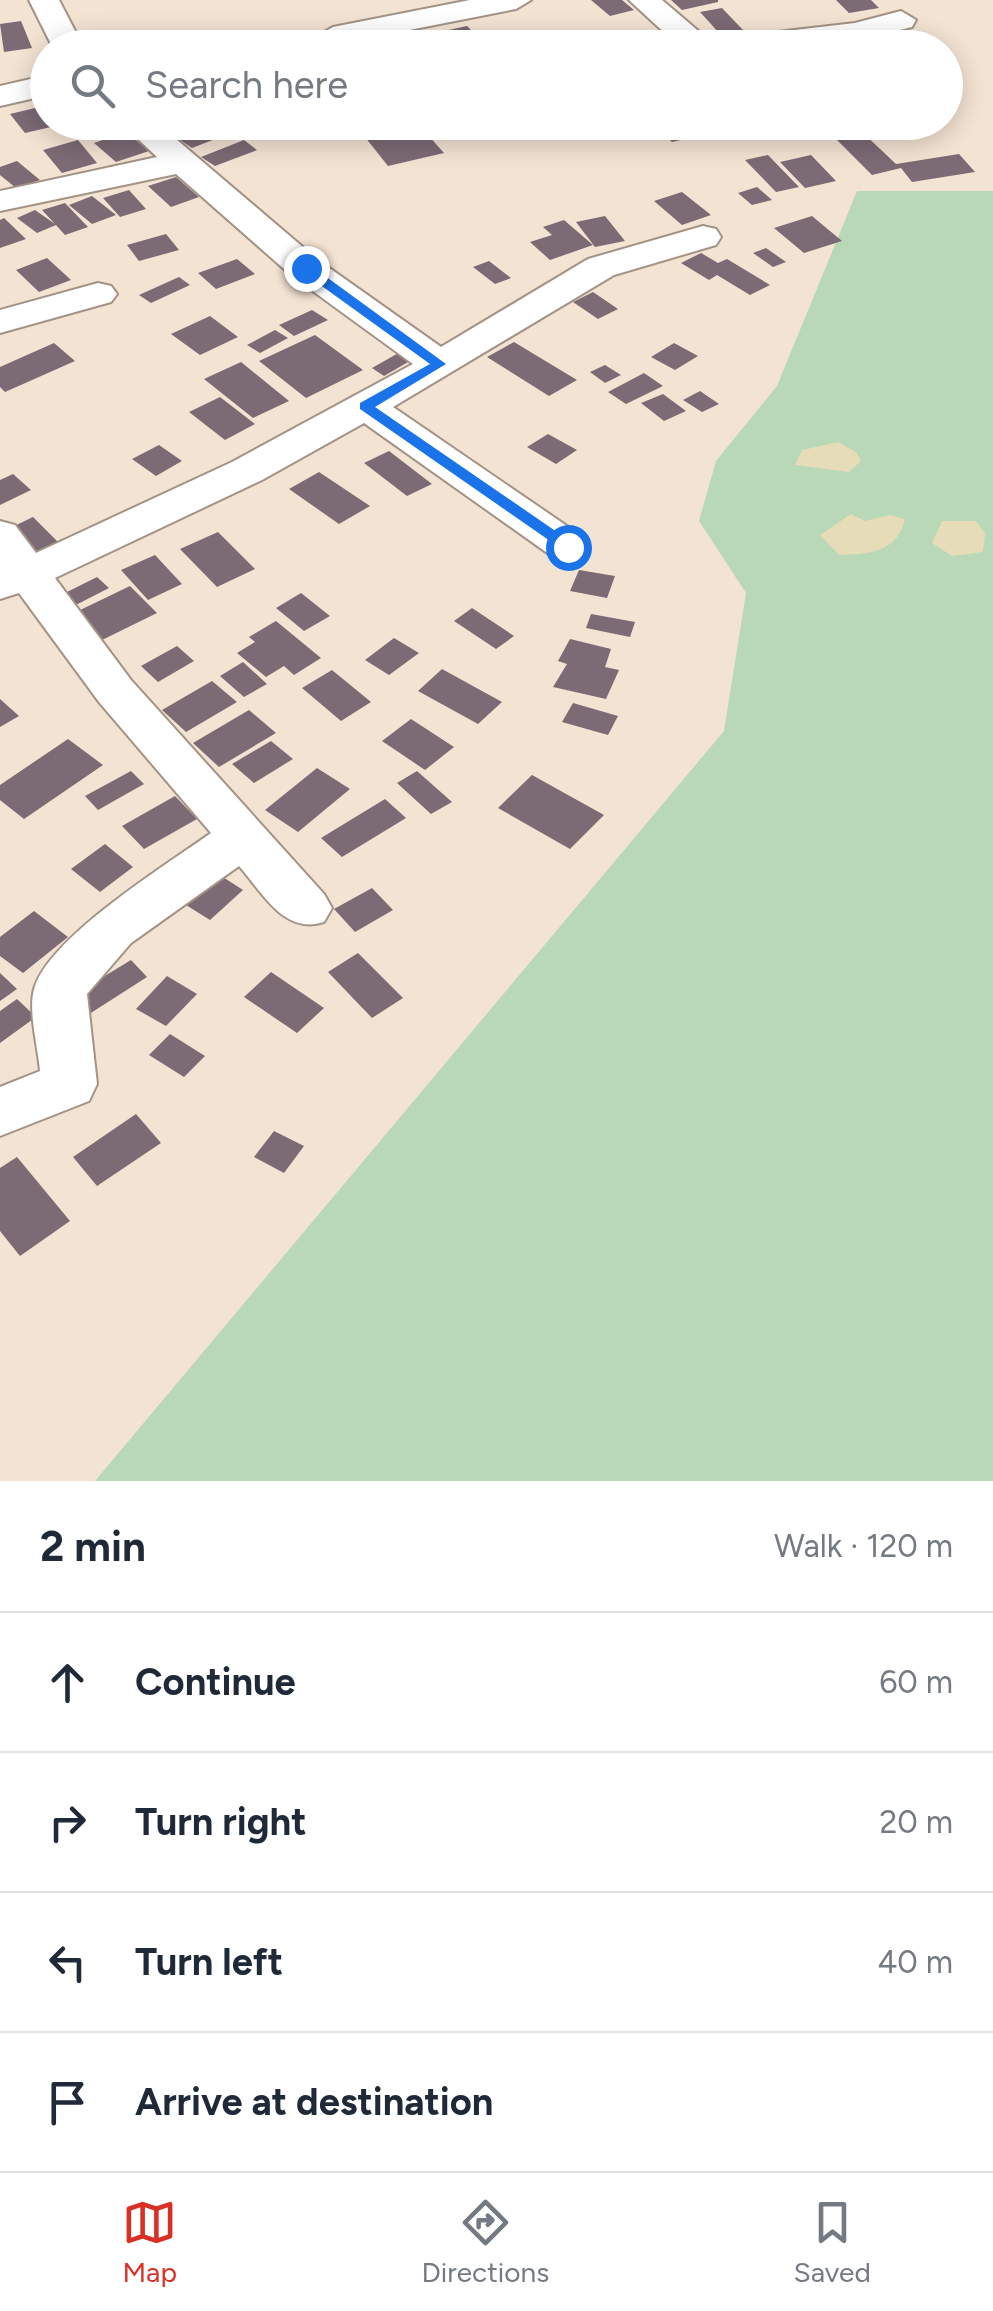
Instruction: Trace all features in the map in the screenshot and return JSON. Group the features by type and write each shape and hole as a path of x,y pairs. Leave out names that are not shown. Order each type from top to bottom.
{"street":[{"path":"44,0 60,30"},
{"path":"364,30 516,0"},
{"path":"644,0 679,30"},
{"path":"864,30 901,20"},
{"path":"0,96 30,89"},
{"path":"157,140 306,268 440,364"},
{"path":"0,202 182,162"},
{"path":"14,579 248,471 440,364 600,266 703,237"},
{"path":"0,322 98,294"},
{"path":"365,406 568,547"},
{"path":"0,535 14,579 306,908"},
{"path":"0,1112 69,1084 60,989 102,941 244,836"}],"green space":[{"path":"857,191 993,191 993,1481 95,1481 724,731 746,593 699,521 716,461 777,386"}],"sand":[{"path":"838,442 856,452 861,461 849,472 795,465 802,450"},
{"path":"851,514 865,521 890,515 905,519 889,545 871,552 839,555 820,535"},
{"path":"942,521 976,521 985,534 983,552 952,556 932,543"}],"building":[{"path":"591,0 622,0 634,10 610,16"},
{"path":"671,0 718,0 718,2 682,10"},
{"path":"836,0 871,0 879,8 849,13"},
{"path":"722,8 743,30 716,30 700,12"},
{"path":"21,21 30,48 4,52 0,24"},
{"path":"30,109 30,132 25,133 10,114"},
{"path":"78,140 97,163 62,173 43,150"},
{"path":"136,140 149,151 116,162 94,143"},
{"path":"180,140 213,140 192,148"},
{"path":"244,140 257,150 215,166 201,157"},
{"path":"367,140 432,140 444,153 388,166"},
{"path":"837,140 871,140 896,164 959,154 975,172 912,182 901,168 872,175"},
{"path":"768,155 799,187 776,192 745,160"},
{"path":"811,155 836,181 805,188 780,162"},
{"path":"17,161 40,180 16,188 0,175 0,167"},
{"path":"176,177 199,197 171,207 148,186"},
{"path":"757,187 772,200 752,205 738,193"},
{"path":"129,190 146,209 120,217 103,198"},
{"path":"682,192 711,215 682,225 654,201"},
{"path":"92,196 116,215 92,224 69,205"},
{"path":"65,203 88,227 65,235 56,225 37,233 17,218 35,210 55,224 42,210"},
{"path":"605,216 625,241 595,247 576,222"},
{"path":"812,216 842,241 804,253 774,228"},
{"path":"4,218 26,239 0,248 0,220"},
{"path":"564,220 593,245 550,260 530,242 552,235 543,227"},
{"path":"166,234 179,250 139,261 127,245"},
{"path":"766,248 786,262 773,267 753,253"},
{"path":"701,253 718,263 727,259 770,285 750,295 717,275 709,280 681,263"},
{"path":"47,258 71,280 39,292 16,270"},
{"path":"237,259 255,274 216,289 198,273"},
{"path":"489,261 511,278 495,284 473,267"},
{"path":"179,277 190,285 151,303 139,295"},
{"path":"593,292 618,309 598,319 573,302"},
{"path":"312,310 328,320 294,336 279,325"},
{"path":"210,316 238,337 200,355 171,334"},
{"path":"275,330 288,338 260,353 247,345"},
{"path":"315,335 363,370 306,398 259,361"},
{"path":"514,342 577,380 549,396 487,357"},
{"path":"54,343 75,361 5,392 0,387 0,367"},
{"path":"674,343 698,356 675,370 651,357"},
{"path":"402,351 415,358 384,376 372,368"},
{"path":"241,362 289,401 253,418 204,379"},
{"path":"605,365 621,375 605,383 590,372"},
{"path":"644,373 663,386 626,404 608,392"},
{"path":"700,391 719,404 702,412 683,400"},
{"path":"663,394 686,411 664,421 641,403"},
{"path":"220,397 255,424 225,440 189,412"},
{"path":"548,434 577,450 556,464 527,447"},
{"path":"159,445 182,461 156,476 132,459"},
{"path":"389,451 432,484 407,496 364,463"},
{"path":"319,472 370,506 339,524 289,489"},
{"path":"13,474 31,490 0,505 0,480"},
{"path":"33,517 60,544 33,556 6,530"},
{"path":"218,532 255,569 217,587 180,549"},
{"path":"155,555 182,584 148,600 121,570"},
{"path":"579,570 615,576 607,598 570,591"},
{"path":"97,577 109,588 66,610 55,598"},
{"path":"130,586 157,613 100,641 74,613"},
{"path":"301,593 330,616 304,631 276,608"},
{"path":"472,608 514,636 496,649 454,621"},
{"path":"591,614 635,622 630,637 586,628"},
{"path":"276,621 321,658 294,675 284,666 266,677 237,653 255,642 249,637"},
{"path":"394,638 419,653 389,675 365,660"},
{"path":"570,639 611,649 605,667 619,670 606,699 553,687 567,664 558,661"},
{"path":"177,646 194,661 158,682 141,666"},
{"path":"243,662 267,684 244,697 220,676"},
{"path":"442,669 502,702 478,724 418,691"},
{"path":"332,670 371,702 341,721 302,688"},
{"path":"212,681 237,702 186,732 162,710"},
{"path":"0,699 19,716 0,727"},
{"path":"573,703 618,716 608,735 562,722"},
{"path":"249,710 276,733 219,767 193,743"},
{"path":"411,719 454,747 425,770 382,741"},
{"path":"68,739 103,765 24,819 0,800 0,785"},
{"path":"271,741 293,759 254,783 232,764"},
{"path":"317,768 350,789 298,832 265,810"},
{"path":"131,771 144,784 98,810 85,796"},
{"path":"417,771 452,802 431,814 397,783"},
{"path":"532,775 604,815 570,849 498,808"},
{"path":"175,796 197,819 144,849 122,826"},
{"path":"385,799 406,818 342,857 321,838"},
{"path":"105,844 133,867 100,892 71,869"},
{"path":"212,870 243,890 210,920 178,900"},
{"path":"372,888 393,910 355,932 334,909"},
{"path":"34,911 68,937 23,973 0,956 0,937"},
{"path":"358,953 403,998 372,1018 328,972"},
{"path":"131,960 147,977 83,1018 67,999"},
{"path":"271,972 324,1008 297,1033 244,997"},
{"path":"0,973 17,989 0,1001"},
{"path":"167,976 197,994 166,1026 136,1009"},
{"path":"17,999 36,1017 0,1043 0,1011"},
{"path":"170,1034 205,1056 184,1077 149,1055"},
{"path":"136,1114 161,1143 97,1186 73,1157"},
{"path":"274,1131 304,1146 284,1173 254,1157"},
{"path":"17,1157 70,1221 20,1256 0,1231 0,1168"}],"route":[{"path":"306,268 440,364 365,406 568,547"}]}
